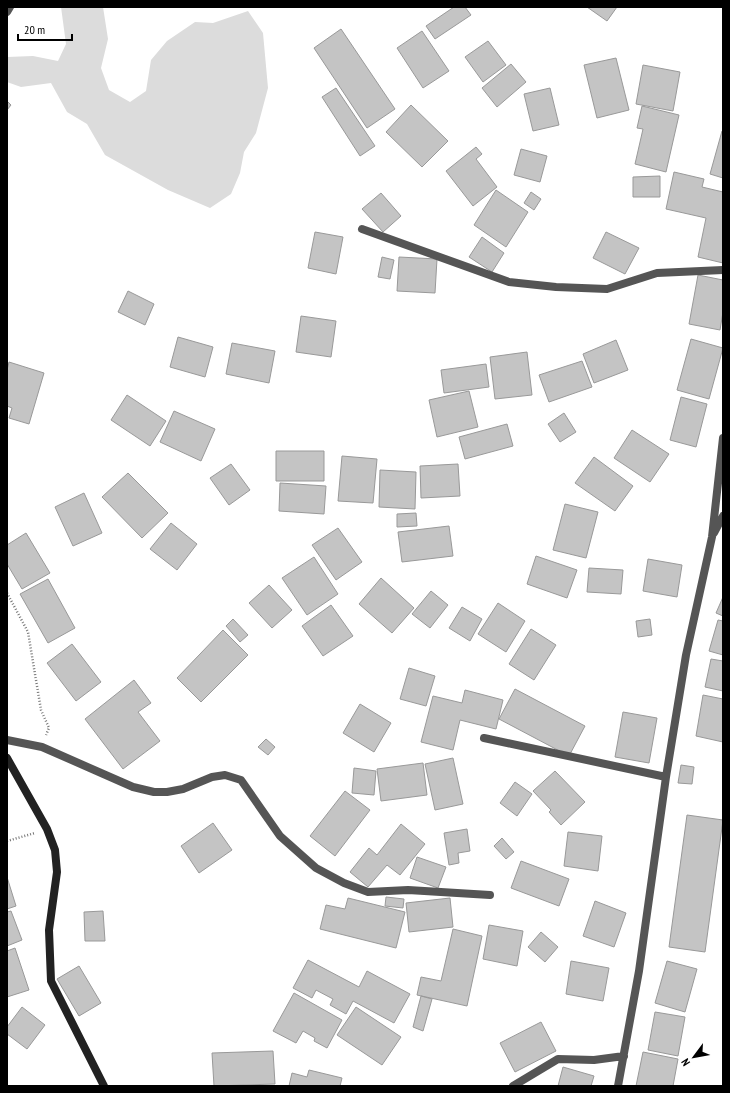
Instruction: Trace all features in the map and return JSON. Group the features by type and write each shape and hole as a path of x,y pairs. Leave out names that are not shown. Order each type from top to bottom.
{"street":[{"path":"7,12 10,7"},
{"path":"362,229 509,282 525,284 607,289 657,273 723,270"},
{"path":"618,1086 639,971 666,777 686,655 712,537 723,438"},
{"path":"712,537 723,516"},
{"path":"484,738 666,777"},
{"path":"7,740 42,747 133,787 154,792 167,792 183,789 212,777 225,775 241,780 280,836 316,868 344,883 368,892 408,890 490,895"},
{"path":"7,758 46,829 55,850 57,872 49,930 51,980 104,1086"},
{"path":"513,1086 558,1059 594,1060 624,1056"}],"path":[{"path":"7,593 28,632 41,710 49,728 42,747"},
{"path":"7,841 46,829"}],"shaded area":[{"path":"61,7 103,7 108,39 101,68 109,90 130,102 146,91 151,60 167,41 195,22 213,23 248,11 263,33 268,88 256,133 244,152 240,173 231,194 210,208 168,190 105,155 87,124 67,112 51,83 21,87 7,82 7,57 33,56 58,61 66,44"}],"building":[{"path":"454,7 465,7 471,15 435,39 426,26"},
{"path":"587,7 617,7 607,21"},
{"path":"341,29 395,109 367,128 314,48"},
{"path":"422,31 449,71 423,88 397,48"},
{"path":"488,41 506,65 483,82 465,57"},
{"path":"616,58 629,110 597,118 584,65"},
{"path":"511,64 526,82 497,107 482,88"},
{"path":"643,65 680,72 673,111 636,104"},
{"path":"336,88 375,146 360,156 322,97"},
{"path":"550,88 559,125 533,131 524,94"},
{"path":"7,101 11,105 7,110"},
{"path":"411,105 448,141 422,167 386,132"},
{"path":"642,106 679,115 666,172 635,164 643,129 637,128"},
{"path":"723,131 723,178 710,174"},
{"path":"476,147 482,154 476,159 497,187 473,206 446,171"},
{"path":"521,149 547,156 540,182 514,175"},
{"path":"674,172 704,179 702,187 723,192 723,263 698,257 706,218 666,209"},
{"path":"660,176 660,197 633,197 633,177"},
{"path":"496,190 528,212 506,247 474,225"},
{"path":"531,192 541,199 534,210 524,203"},
{"path":"381,193 401,216 383,232 362,209"},
{"path":"315,232 343,237 336,274 308,268"},
{"path":"606,232 639,248 625,274 593,258"},
{"path":"482,237 504,253 492,272 469,257"},
{"path":"382,257 394,260 390,279 378,277"},
{"path":"399,257 437,259 435,293 397,291"},
{"path":"698,275 723,280 723,312 720,330 689,324"},
{"path":"128,291 154,304 145,325 118,312"},
{"path":"301,316 336,321 331,357 296,352"},
{"path":"178,337 213,347 205,377 170,367"},
{"path":"691,339 723,348 709,399 677,390"},
{"path":"616,340 628,370 594,383 583,354"},
{"path":"232,343 275,351 269,383 226,374"},
{"path":"527,352 532,395 495,399 490,357"},
{"path":"582,361 592,387 549,402 539,375"},
{"path":"9,362 44,373 29,424 9,418 12,408 7,406 7,370"},
{"path":"486,364 489,387 444,393 441,370"},
{"path":"469,391 478,427 437,437 429,400"},
{"path":"127,395 166,421 150,446 111,420"},
{"path":"681,397 707,404 696,447 670,440"},
{"path":"174,411 215,429 201,461 160,442"},
{"path":"564,413 576,432 560,442 548,424"},
{"path":"507,424 513,446 465,459 459,437"},
{"path":"632,430 669,454 650,482 614,458"},
{"path":"276,451 324,451 324,481 276,481"},
{"path":"342,456 377,459 373,503 338,501"},
{"path":"594,457 633,486 615,511 575,483"},
{"path":"231,464 250,490 229,505 210,478"},
{"path":"458,464 460,496 421,498 420,466"},
{"path":"380,470 416,472 415,509 379,507"},
{"path":"128,473 168,513 142,538 102,497"},
{"path":"280,483 326,486 324,514 279,511"},
{"path":"84,493 102,533 73,546 55,507"},
{"path":"565,504 598,512 586,558 553,550"},
{"path":"416,513 417,526 397,527 397,514"},
{"path":"171,523 197,544 177,570 150,549"},
{"path":"449,526 453,556 402,562 398,532"},
{"path":"338,528 362,562 336,580 312,545"},
{"path":"26,533 50,573 22,589 7,564 7,545"},
{"path":"536,556 577,570 567,598 527,584"},
{"path":"314,557 338,594 307,615 282,578"},
{"path":"648,559 682,565 677,597 643,591"},
{"path":"589,568 623,570 621,594 587,592"},
{"path":"381,578 414,608 392,633 359,604"},
{"path":"48,579 75,628 48,643 20,594"},
{"path":"269,585 292,610 272,628 249,603"},
{"path":"431,591 448,605 430,628 412,614"},
{"path":"723,597 723,616 716,613"},
{"path":"498,603 525,621 506,652 478,634"},
{"path":"331,605 353,636 323,656 302,626"},
{"path":"462,607 482,619 470,641 449,628"},
{"path":"233,619 248,635 240,642 226,626"},
{"path":"650,619 652,635 638,637 636,621"},
{"path":"718,620 723,621 723,655 709,651"},
{"path":"531,629 556,645 534,680 509,664"},
{"path":"223,630 248,655 201,702 177,678"},
{"path":"72,644 101,682 76,701 47,663"},
{"path":"711,659 723,661 723,691 705,687"},
{"path":"409,668 435,676 426,706 400,699"},
{"path":"134,680 151,703 138,712 160,741 123,769 85,719"},
{"path":"515,689 585,726 569,756 499,719"},
{"path":"465,690 503,700 496,729 460,720 453,750 421,742 433,696 462,703"},
{"path":"703,695 723,699 723,742 696,736"},
{"path":"360,704 391,723 374,752 343,733"},
{"path":"623,712 657,718 649,763 615,757"},
{"path":"266,739 275,747 268,755 258,747"},
{"path":"453,758 463,804 435,810 425,764"},
{"path":"423,763 427,795 381,801 377,769"},
{"path":"681,765 694,767 692,784 678,783"},
{"path":"354,768 376,771 374,795 352,793"},
{"path":"555,771 585,802 561,825 549,812 551,810 533,791"},
{"path":"515,782 532,794 517,816 500,803"},
{"path":"345,791 370,810 335,856 310,836"},
{"path":"687,815 723,820 705,952 669,947"},
{"path":"213,823 232,850 199,873 181,846"},
{"path":"401,824 425,844 400,875 387,865 368,887 350,872 369,848 377,855"},
{"path":"467,829 470,851 458,853 459,863 449,865 444,833"},
{"path":"568,832 602,836 598,871 564,866"},
{"path":"502,838 514,852 506,859 494,846"},
{"path":"417,857 446,867 438,888 410,878"},
{"path":"521,861 569,879 559,906 511,888"},
{"path":"7,877 16,906 7,909"},
{"path":"386,897 404,899 403,908 385,906"},
{"path":"348,898 405,912 396,948 320,929 326,905 345,909"},
{"path":"450,898 453,927 409,932 406,903"},
{"path":"595,901 626,913 614,947 583,936"},
{"path":"11,911 22,940 7,946 7,912"},
{"path":"103,911 105,941 85,941 84,912"},
{"path":"489,925 523,931 517,966 483,959"},
{"path":"453,929 482,936 467,1006 417,995 421,977 441,981"},
{"path":"541,932 558,947 545,962 528,947"},
{"path":"15,948 29,990 7,997 7,951"},
{"path":"308,960 359,987 367,971 410,994 394,1023 353,1001 346,1014 330,1005 333,999 316,990 312,998 293,988"},
{"path":"571,961 609,968 603,1001 566,994"},
{"path":"667,961 697,969 685,1012 655,1003"},
{"path":"79,966 101,1003 79,1016 57,979"},
{"path":"294,993 342,1020 327,1048 314,1041 315,1038 303,1031 296,1043 273,1031"},
{"path":"421,996 432,999 423,1031 413,1027"},
{"path":"22,1007 45,1025 27,1049 7,1034 7,1027"},
{"path":"356,1007 401,1037 382,1065 337,1035"},
{"path":"655,1012 685,1017 678,1056 648,1050"},
{"path":"541,1022 556,1051 515,1072 500,1043"},
{"path":"273,1051 275,1084 214,1086 212,1053"},
{"path":"643,1052 678,1059 673,1086 636,1086"},
{"path":"563,1067 594,1076 591,1086 558,1086"},
{"path":"309,1070 342,1078 340,1086 289,1086 292,1073 307,1077"}]}
